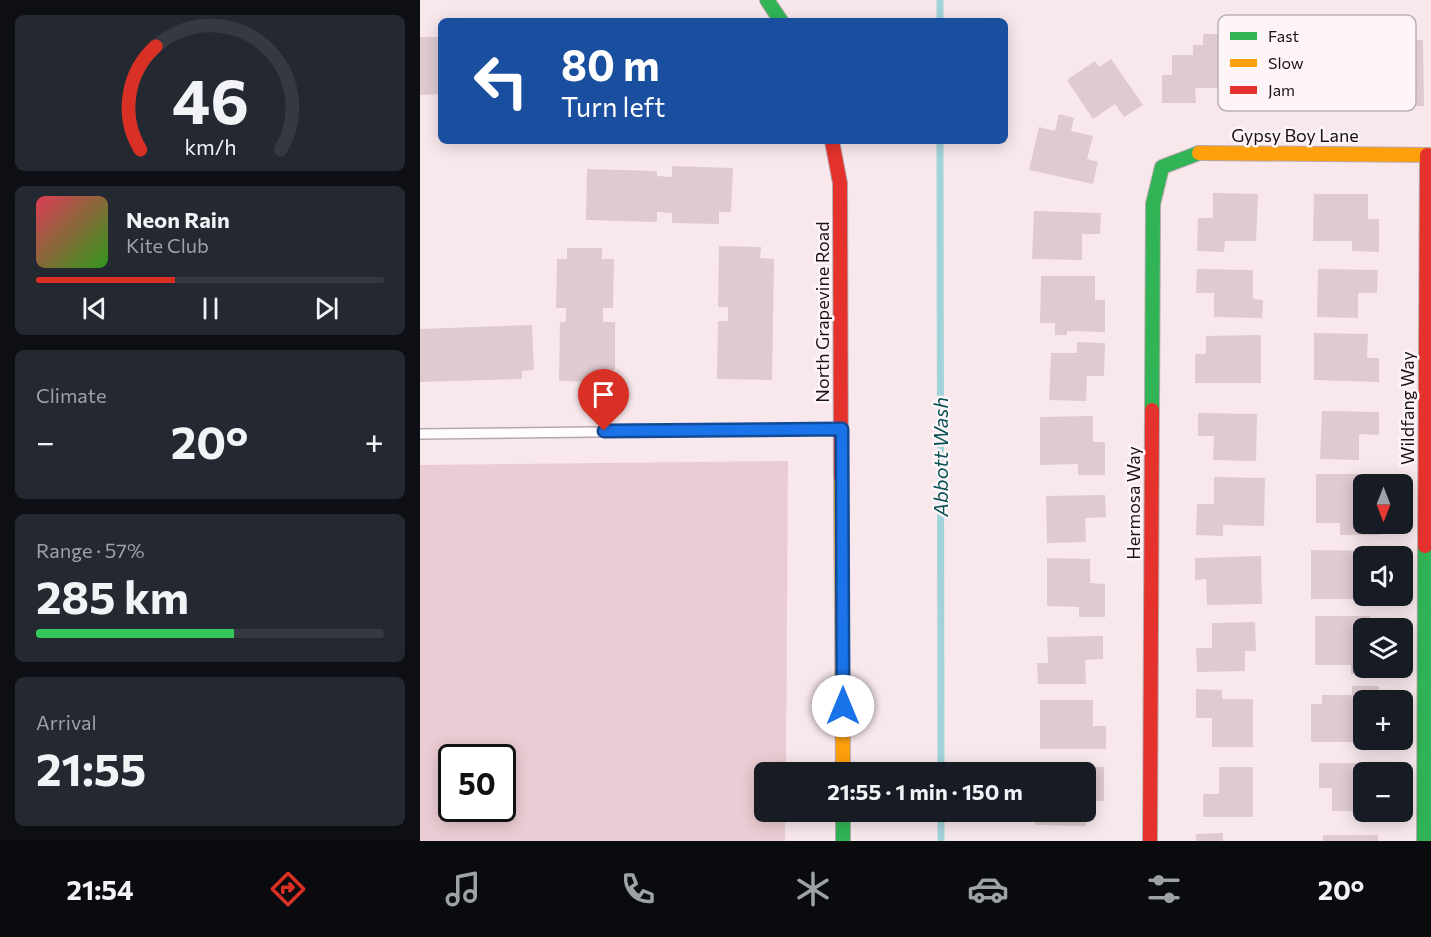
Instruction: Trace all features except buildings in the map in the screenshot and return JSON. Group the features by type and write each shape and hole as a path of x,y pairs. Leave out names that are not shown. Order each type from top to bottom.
{"street":[{"path":"767,0 779,18"},
{"name":"North Grapevine Road","path":"833,144 840,183 843,762"},
{"name":"Gypsy Boy Lane","path":"1162,167 1199,153 1429,155"},
{"name":"Wildfang Way","path":"1424,841 1429,155"},
{"name":"Hermosa Way","path":"1150,841 1154,204 1162,167"},
{"path":"843,822 843,841"}],"lane":[{"path":"420,434 842,429"}],"shaded area":[{"path":"788,461 786,762 754,762 754,822 785,822 785,841 420,841 420,465"}],"waterway":[{"name":"Abbott Wash","path":"940,0 940,18"},
{"name":"Abbott Wash","path":"940,144 941,762"},
{"name":"Abbott Wash","path":"941,822 941,841"}],"traffic: fast":[{"path":"767,0 779,18"},
{"path":"1152,410 1153,204 1162,167 1199,153"},
{"path":"1424,841 1425,546"},
{"path":"843,822 843,841"}],"traffic: slow":[{"path":"1199,153 1431,155"},
{"path":"841,477 843,762"}],"traffic: jam":[{"path":"833,144 840,183 841,477"},
{"path":"1425,546 1427,155"},
{"path":"1150,841 1152,410"}],"route":[{"path":"604,431 842,429 843,706"}]}
